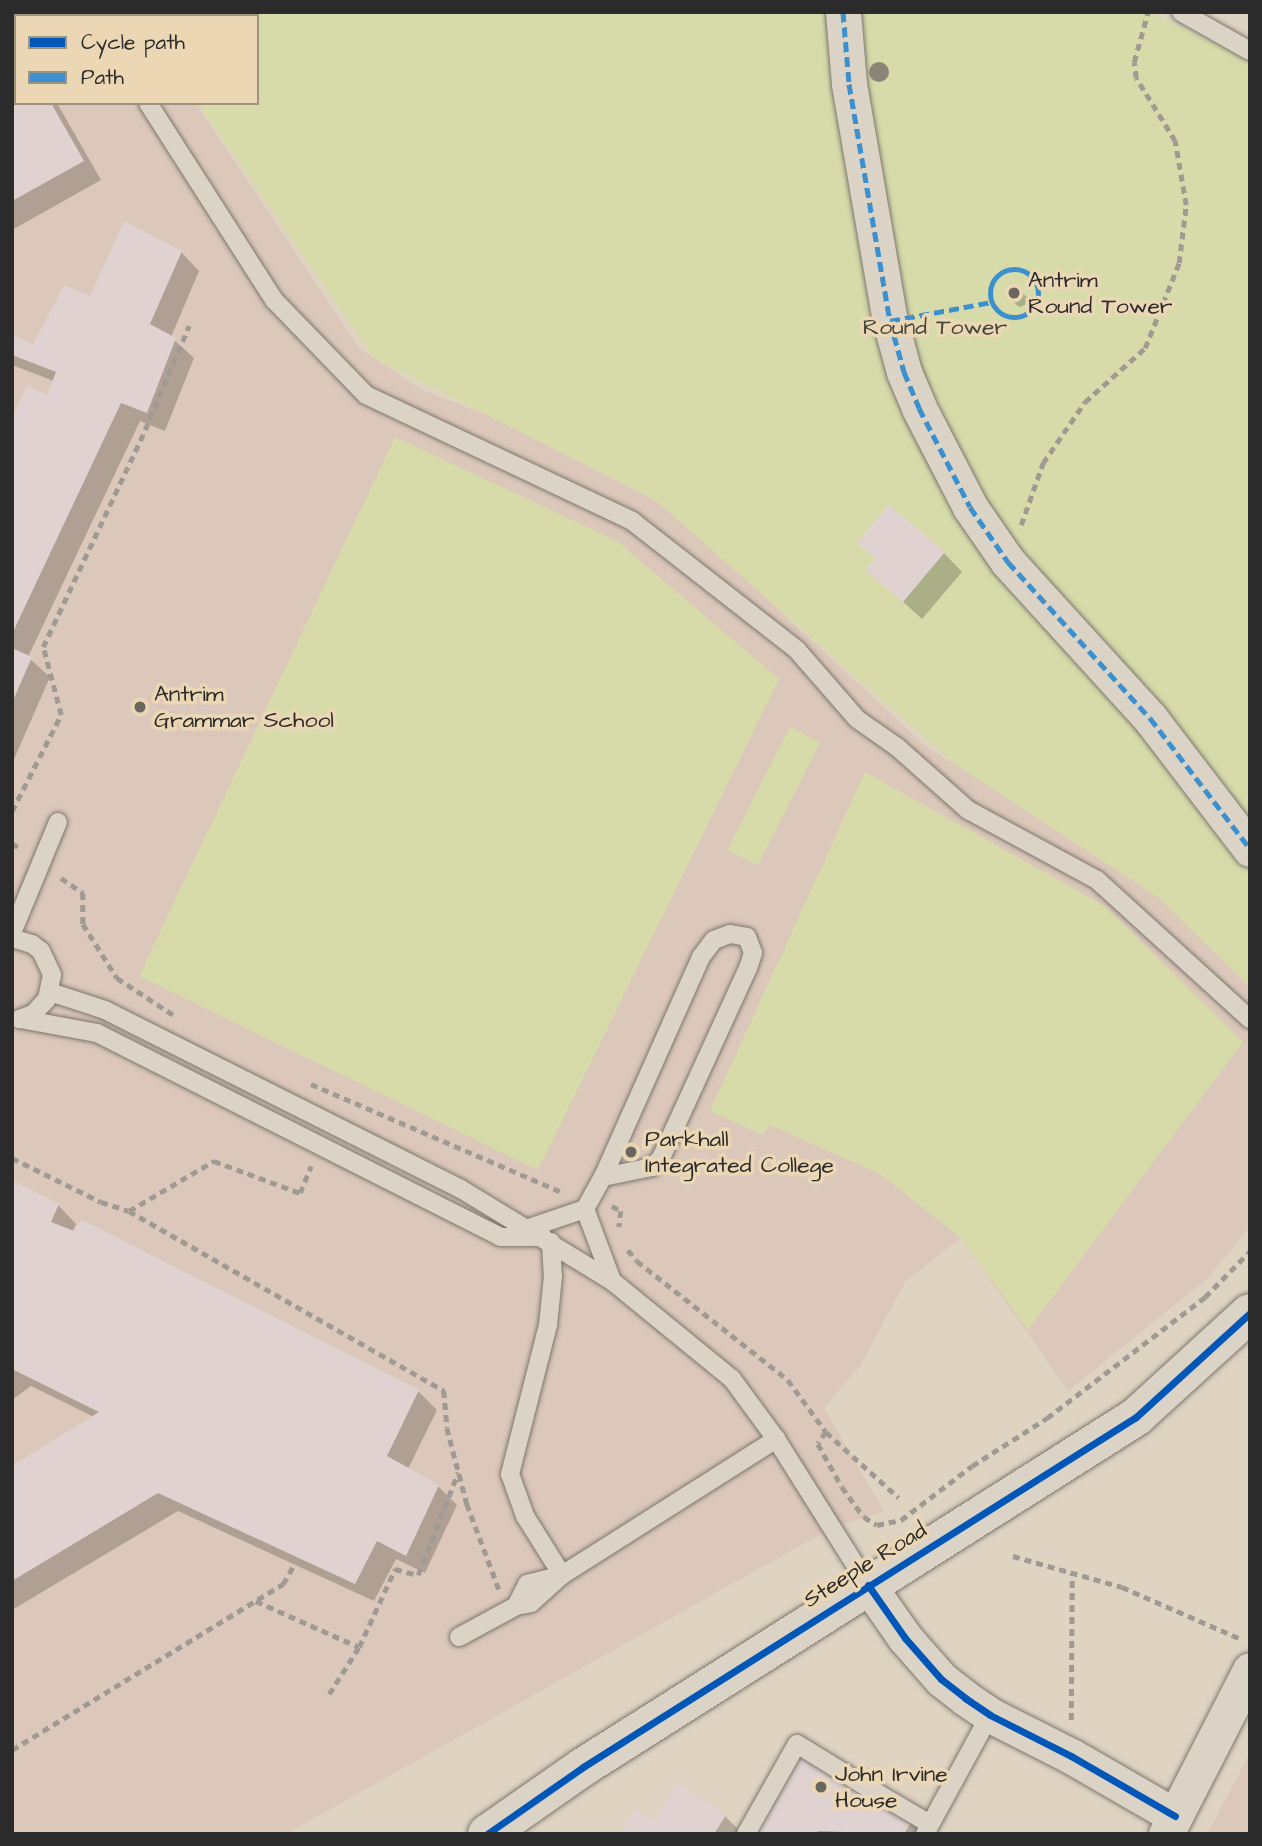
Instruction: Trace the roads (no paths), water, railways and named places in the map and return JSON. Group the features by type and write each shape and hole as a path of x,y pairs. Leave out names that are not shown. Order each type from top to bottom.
{"street":[{"path":"844,12 849,84 890,321 904,372 970,507 1008,562 1150,718 1250,849"},
{"name":"Steeple Road","path":"487,1834 583,1767 1136,1417 1250,1313"},
{"path":"868,1585 905,1639 942,1679 990,1715 1071,1755 1171,1825 1250,1670"}],"lane":[{"path":"1181,12 1250,51"},
{"path":"149,105 274,300 366,396 632,521 797,650 857,719 897,747 968,810 1097,880 1250,1019"},
{"path":"17,1019 40,1007 50,992 52,975 47,958 32,944 12,936 58,822"},
{"path":"17,1019 97,1033 500,1237 541,1236 585,1209 603,1177 701,957 713,940 730,934 747,937 753,953 748,968 660,1158 652,1167 603,1177"},
{"path":"50,992 105,1010 461,1189 612,1281 733,1379 776,1439 868,1585"},
{"path":"585,1209 612,1281"},
{"path":"541,1236 553,1276 548,1325 510,1474 524,1516 562,1575"},
{"path":"459,1637 511,1608 527,1584 562,1575 776,1439"},
{"path":"746,1834 797,1744 868,1784 928,1829 990,1715"}],"place":[{"name":"Antrim Round Tower","path":"1014,293"},
{"name":"Antrim Grammar School","path":"140,707"},
{"name":"Parkhall Integrated College","path":"631,1152"},
{"name":"John Irvine House","path":"821,1787"}],"park label":[{"name":"Round Tower","path":"935,327"}]}
